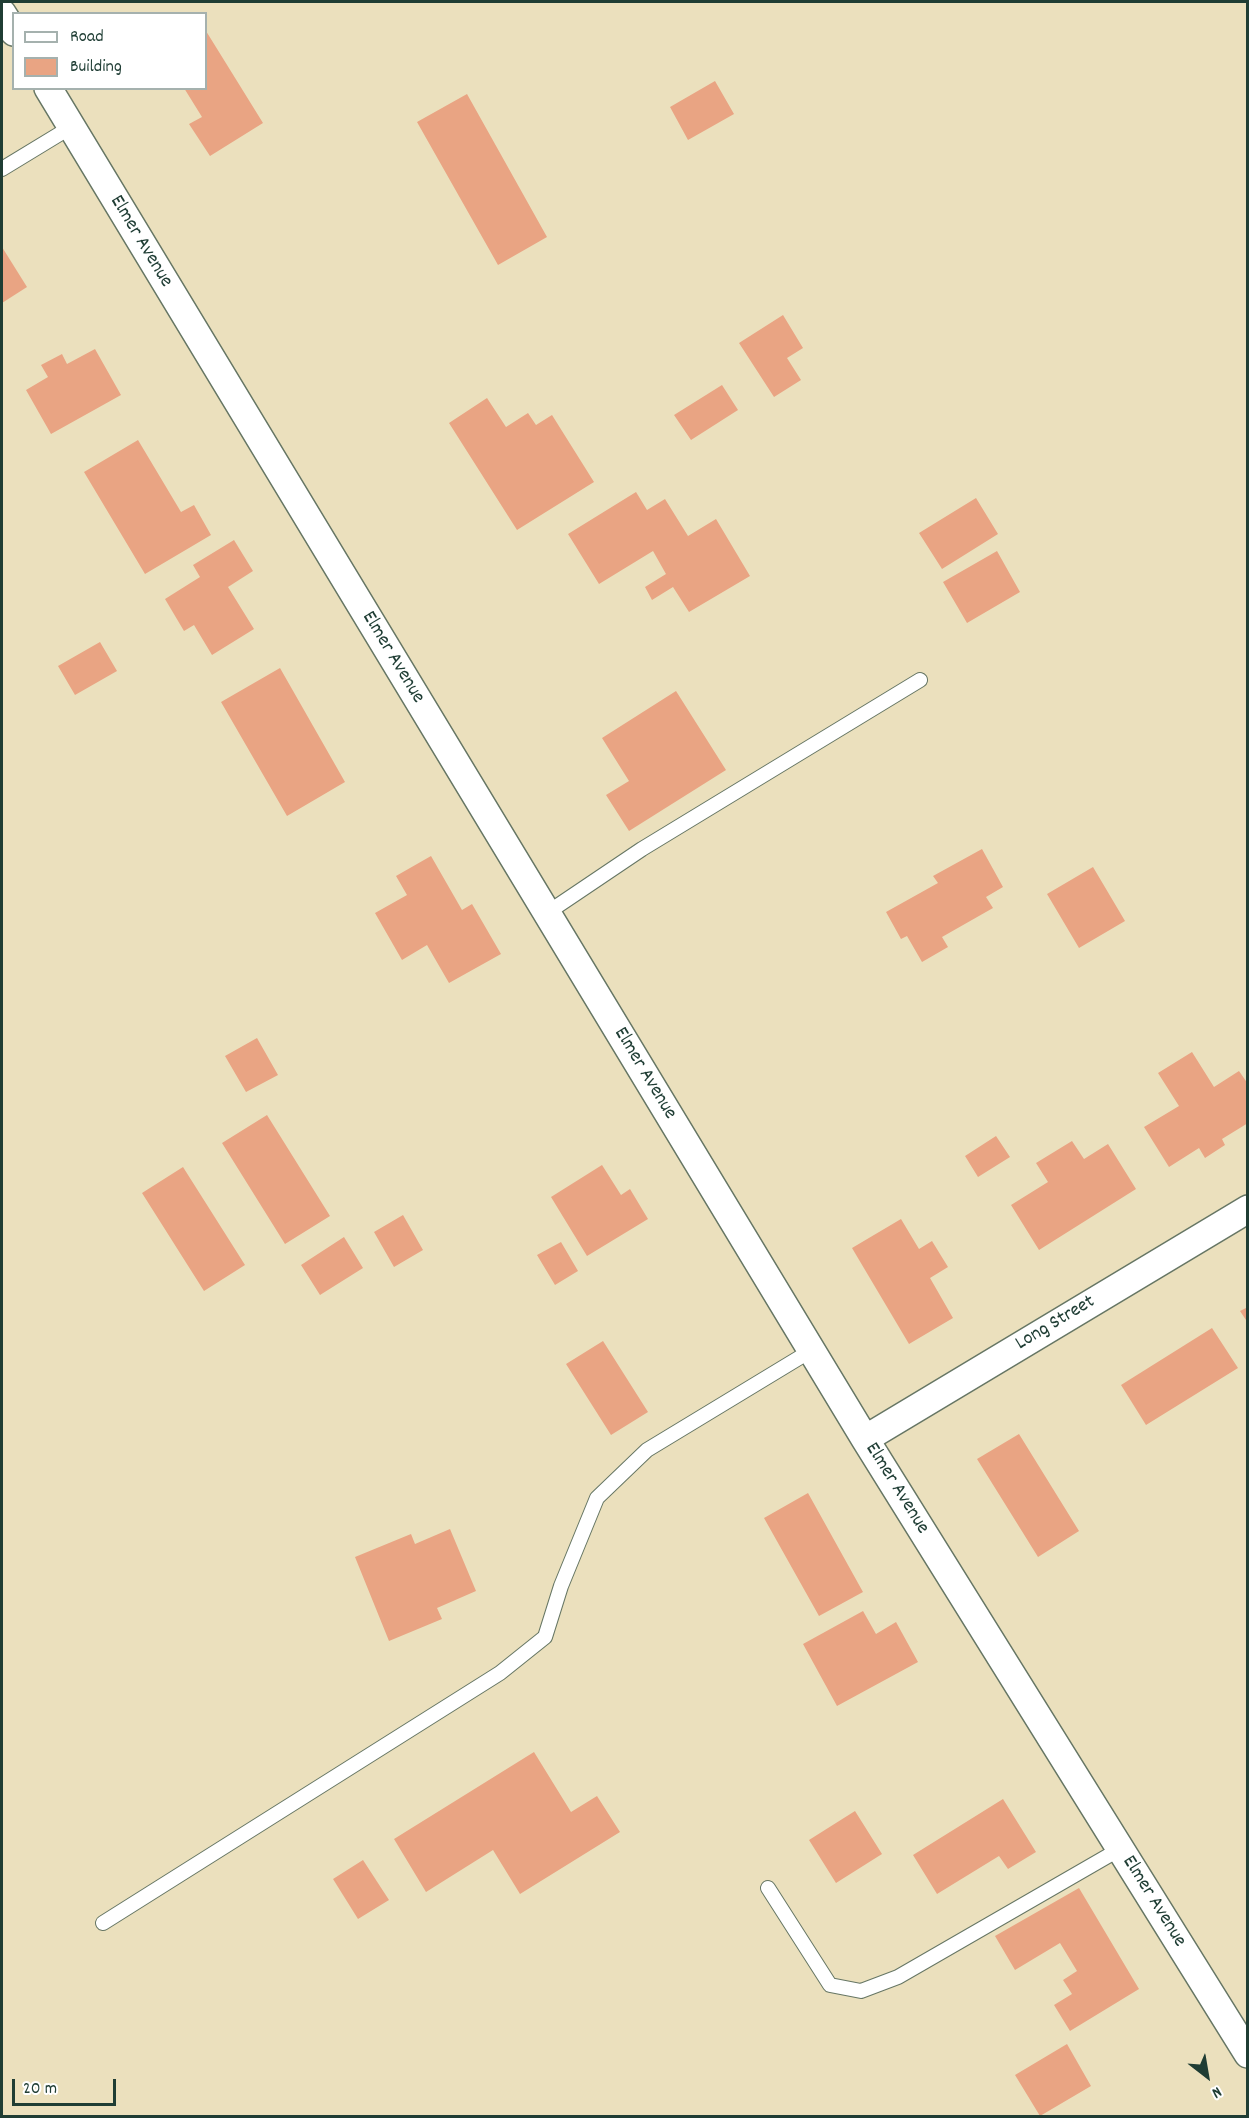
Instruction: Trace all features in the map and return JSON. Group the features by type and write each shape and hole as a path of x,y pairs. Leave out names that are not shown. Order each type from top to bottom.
{"street":[{"path":"2,13 12,29"},
{"name":"Elmer Avenue","path":"49,90 866,1439 1248,2054"},
{"name":"Long Street","path":"866,1439 1248,1209"}],"lane":[{"path":"2,169 71,127"},
{"path":"547,913 642,849 920,680"},
{"path":"103,1923 500,1673 546,1637 561,1586 597,1498 647,1450 812,1350"},
{"path":"768,1888 830,1985 861,1991 898,1977 1120,1849"}],"building":[{"path":"207,33 263,123 210,156 189,124 202,117 185,90 207,90"},
{"path":"715,81 734,114 688,140 670,107"},
{"path":"467,94 547,237 498,265 417,122"},
{"path":"2,247 27,287 2,303"},
{"path":"783,315 803,348 787,358 801,380 774,397 739,343"},
{"path":"95,349 121,395 51,434 26,390 48,377 41,365 62,354 67,364"},
{"path":"722,385 738,410 691,440 674,415"},
{"path":"487,398 506,427 528,413 536,425 552,415 594,482 517,530 449,423"},
{"path":"138,440 181,512 194,505 211,535 145,574 84,472"},
{"path":"636,492 647,510 665,499 688,536 716,519 750,576 689,612 673,587 652,600 645,587 666,574 653,551 599,584 568,534"},
{"path":"976,498 998,534 942,569 919,533"},
{"path":"234,540 253,571 228,587 254,629 212,655 194,625 184,631 165,599 200,577 193,565"},
{"path":"997,551 1020,592 967,623 943,582"},
{"path":"100,642 117,671 75,695 58,666"},
{"path":"280,668 345,782 287,816 221,702"},
{"path":"676,691 726,770 629,831 606,795 629,781 602,738"},
{"path":"982,849 1003,887 986,897 993,908 942,937 948,947 922,962 907,936 901,939 886,912 938,883 933,876"},
{"path":"431,856 462,910 472,904 501,954 449,983 427,945 402,960 375,913 407,895 396,876"},
{"path":"1093,867 1125,921 1079,948 1047,894"},
{"path":"257,1038 278,1075 246,1092 225,1056"},
{"path":"1192,1052 1214,1087 1239,1071 1248,1084 1248,1123 1222,1139 1225,1145 1205,1158 1199,1148 1169,1167 1144,1127 1179,1106 1158,1073"},
{"path":"267,1115 330,1216 285,1244 222,1143"},
{"path":"996,1136 1010,1157 978,1177 965,1156"},
{"path":"1072,1141 1084,1159 1108,1144 1136,1189 1039,1250 1011,1205 1048,1182 1036,1163"},
{"path":"602,1165 621,1195 630,1189 648,1219 587,1256 551,1197"},
{"path":"183,1167 245,1265 204,1291 142,1193"},
{"path":"403,1215 423,1250 394,1267 374,1232"},
{"path":"901,1219 919,1249 932,1241 948,1267 930,1278 953,1318 909,1344 852,1248"},
{"path":"344,1237 363,1268 320,1295 301,1265"},
{"path":"561,1242 578,1271 555,1285 537,1255"},
{"path":"1248,1307 1248,1323 1240,1311"},
{"path":"1212,1328 1238,1368 1146,1425 1121,1385"},
{"path":"603,1341 648,1412 611,1435 566,1364"},
{"path":"1019,1434 1079,1531 1038,1557 977,1459"},
{"path":"808,1493 863,1592 819,1616 764,1518"},
{"path":"450,1529 476,1591 437,1608 442,1619 389,1641 355,1557 411,1534 415,1544"},
{"path":"863,1611 876,1634 896,1622 918,1662 837,1706 803,1644"},
{"path":"534,1752 571,1812 597,1796 620,1832 520,1894 493,1850 426,1892 394,1839"},
{"path":"1003,1799 1036,1852 1008,1869 999,1856 937,1894 913,1855"},
{"path":"855,1811 882,1854 836,1883 809,1840"},
{"path":"363,1860 389,1900 358,1919 333,1879"},
{"path":"1079,1888 1139,1989 1070,2031 1054,2005 1072,1994 1063,1980 1077,1971 1060,1943 1015,1970 995,1936"},
{"path":"1067,2044 1091,2086 1040,2116 1015,2075"}]}
